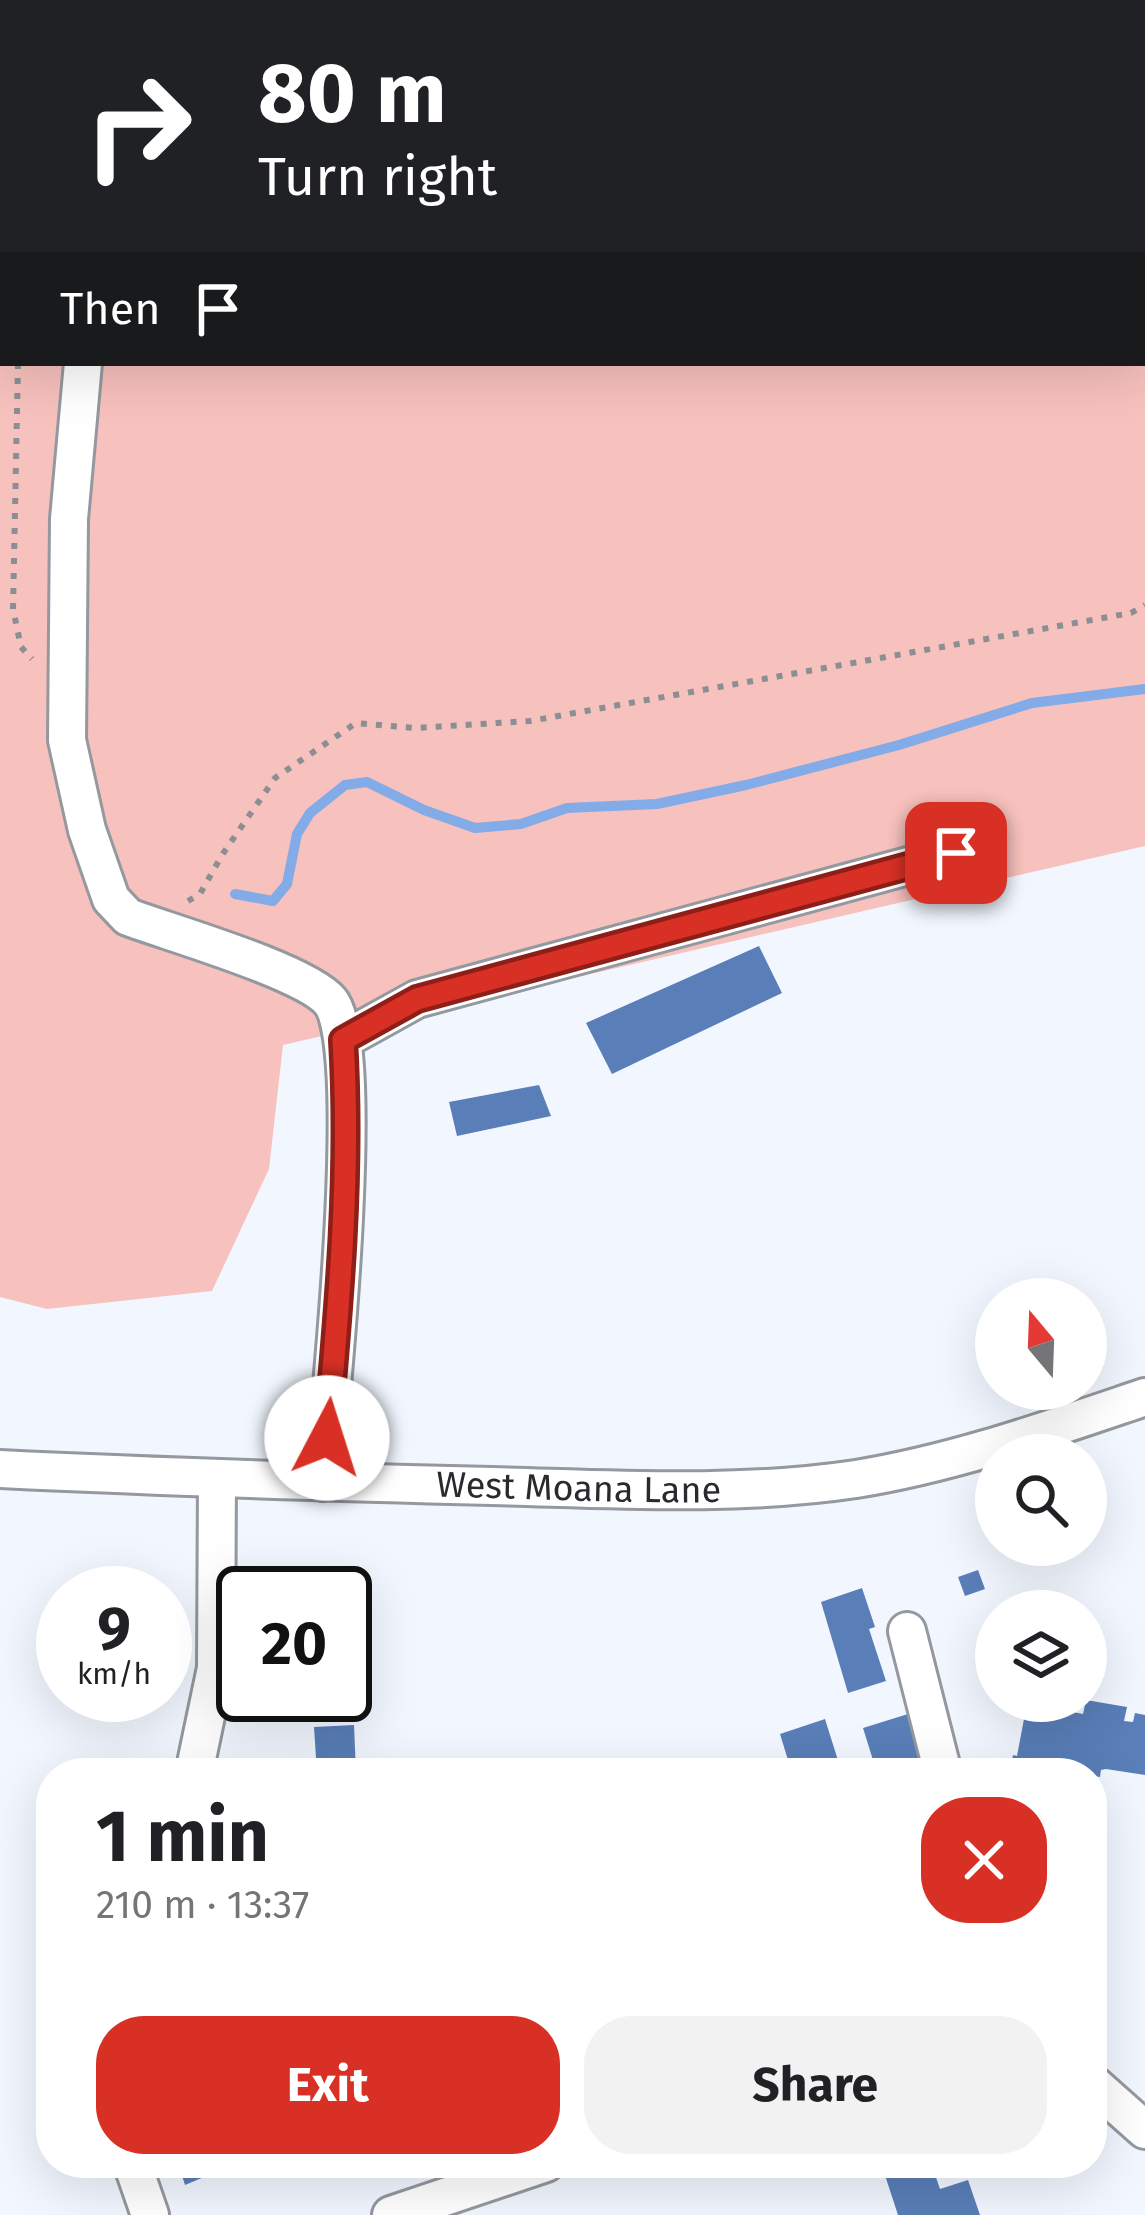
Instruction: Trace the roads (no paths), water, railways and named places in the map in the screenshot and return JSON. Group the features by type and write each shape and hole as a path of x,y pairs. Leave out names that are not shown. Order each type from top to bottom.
{"street":[{"path":"83,366 69,520 66,689 72,763 87,830 111,899 128,917 300,980 332,1003 343,1040 343,1265 323,1482"},
{"path":"343,1040 417,999 956,853"},
{"name":"West Moana Lane","path":"0,1469 690,1491 799,1486 992,1448 1145,1397"},
{"path":"197,1758 215,1668 217,1479"},
{"path":"907,1631 939,1758"},
{"path":"1107,2096 1145,2130"},
{"path":"137,2178 149,2215"},
{"path":"391,2215 501,2178"}],"waterway":[{"path":"235,894 273,901 287,884 297,834 310,813 345,785 367,782 475,828 521,824 567,808 657,804 746,785 899,745 1032,703 1145,689"}]}
